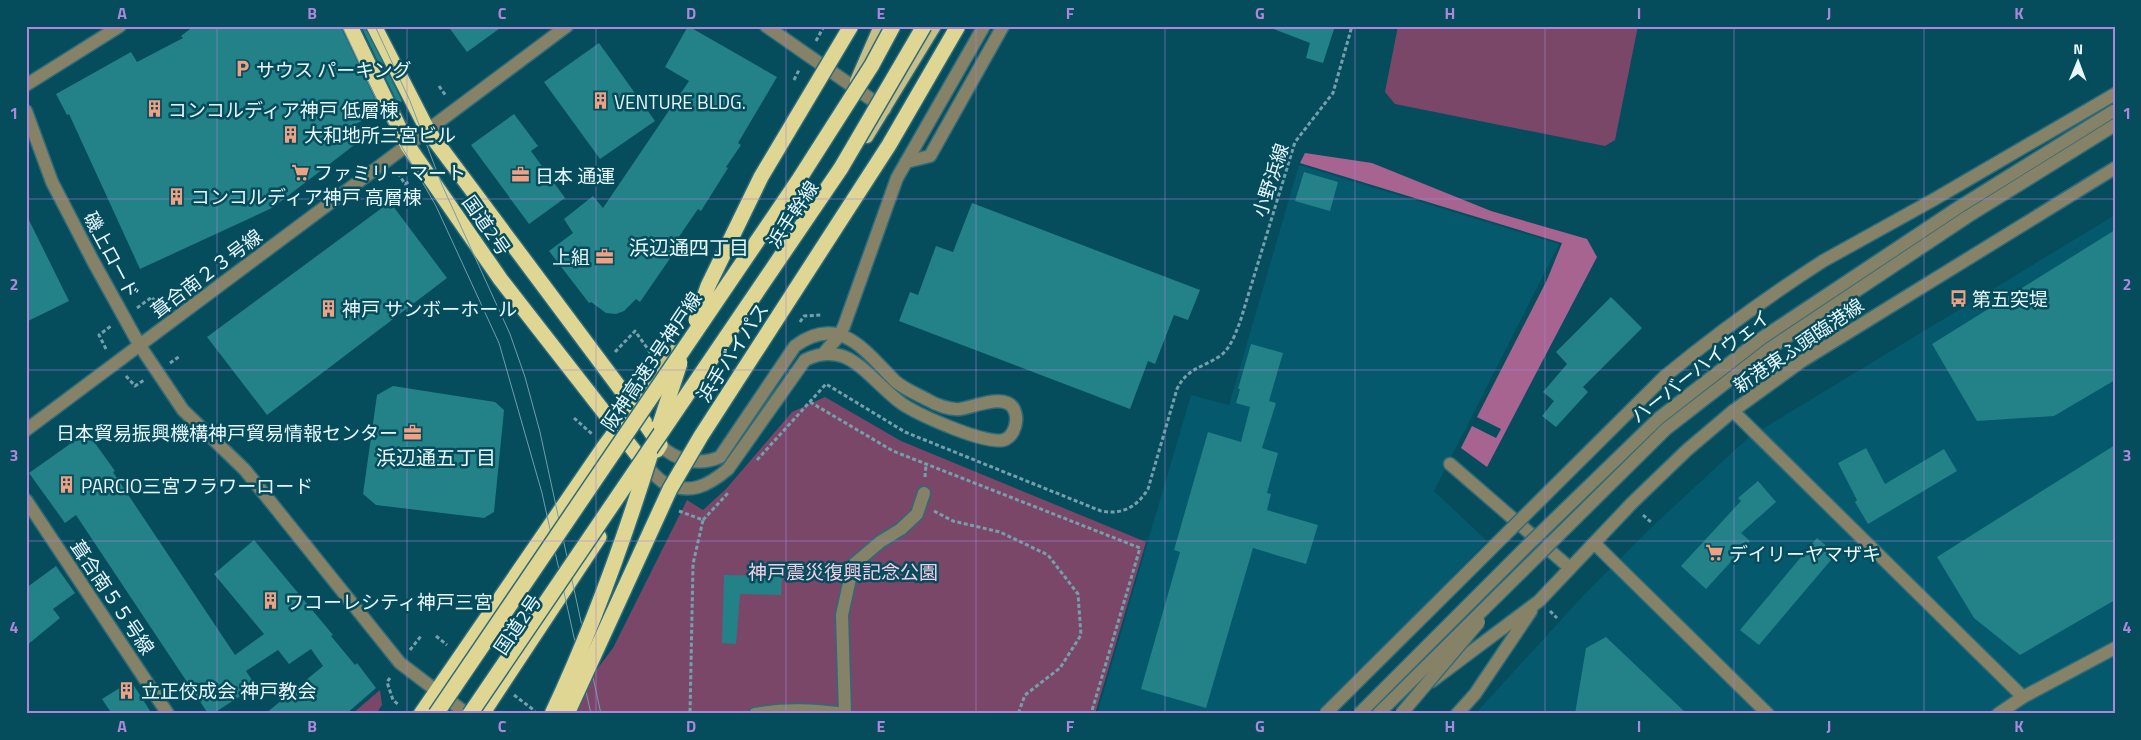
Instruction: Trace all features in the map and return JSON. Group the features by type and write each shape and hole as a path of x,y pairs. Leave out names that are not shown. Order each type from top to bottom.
{"highway":[{"name":"国道2号","path":"350,26 408,146 501,280 617,429"},
{"name":"国道2号","path":"374,26 428,131 634,407 660,445 482,714"},
{"name":"浜手バイパス","path":"552,714 570,677 633,512 671,390 708,286 761,177 851,26"},
{"name":"阪神高速3号神戸線","path":"436,714 798,181 872,65 893,26"},
{"path":"468,714 841,168 924,26"},
{"name":"浜手バイパス","path":"566,714 644,541 670,489 701,436 889,146 958,26"},
{"name":"国道2号","path":"421,714 604,447 634,407"},
{"path":"617,429 646,466"}],"main road":[{"name":"浜手幹線","path":"634,407 854,86 880,26"},
{"name":"浜手幹線","path":"660,445 886,109 936,26"}],"street":[{"path":"26,85 120,26"},
{"name":"葺合南２３号線","path":"26,430 567,26"},
{"path":"766,26 886,109"},
{"path":"823,354 839,336 897,178 984,26"},
{"path":"906,162 930,156 1003,26"},
{"path":"1325,714 1664,377 1716,334 1822,260 1933,200 2115,94"},
{"name":"ハーバーハイウェイ","path":"1359,714 1530,543 1659,418 1762,338 1959,207 2115,110"},
{"name":"磯上ロード","path":"26,111 52,182 140,346 183,410 245,470 400,664 468,714"},
{"name":"ハーバーハイウェイ","path":"1378,714 1539,552 1666,429 1769,349 1967,217 2115,125"},
{"name":"新港東ふ頭臨港線","path":"1401,714 1432,682 1538,601 1687,450 1733,411 1802,362 2115,168"},
{"path":"646,466 663,482 683,488 700,488 712,483 728,470 805,360 817,354 843,356 905,406 975,437 998,441 1008,438 1013,432 1016,421 1015,410 1009,403 996,401 958,409 936,405 897,382 871,354 854,340 828,333 807,338 795,346 720,457 700,462 683,460 667,453 660,445"},
{"path":"1733,411 2024,697"},
{"path":"1450,464 1570,568"},
{"path":"756,714 775,710 809,710 845,714 842,615 853,565 880,542 902,529 917,514 924,493"},
{"name":"葺合南５５号線","path":"26,500 168,714"},
{"path":"1594,543 1768,714"},
{"path":"1401,714 1539,552"},
{"name":"新港東ふ頭臨港線","path":"1457,714 1475,694 1538,601"},
{"path":"1998,714 2024,697 2115,648"}],"path":[{"name":"小野浜線","path":"1240,322 1295,142 1333,93 1352,26"},
{"path":"810,402 894,451 1140,548 1092,714"},
{"path":"574,418 604,447"},
{"path":"925,472 926,465"},
{"path":"924,493 934,511 953,521 1000,532 1048,554 1078,594 1081,634 1060,668 1025,696 1018,714"},
{"path":"675,508 683,514 703,520 694,564 690,714"},
{"path":"387,682 393,700 399,705"}],"shaded area":[{"path":"1305,153 1372,163 1491,211 1587,239 1597,257 1487,467 1461,448 1472,426 1496,438 1501,429 1477,417 1547,280 1562,243 1300,163"},
{"path":"1299,165 1559,244 1434,491 1487,541 1319,714 1097,714 1191,395 1229,405"},
{"path":"2115,215 2115,714 1475,714 1581,598 1657,522 1749,437"}],"green space":[{"path":"1398,26 1638,26 1615,140 1605,146 1395,104 1385,92"},
{"name":"神戸震災復興記念公園","path":"825,397 901,441 1146,542 1095,714 563,714 613,648 687,500 703,510 726,489 792,412"},
{"path":"380,690 382,705 376,714 352,714"}],"building":[{"path":"194,26 341,26 381,112 349,127 357,143 272,208 140,269 69,114 67,115 56,94 131,52 137,62 183,38 181,36"},
{"path":"361,26 365,26 402,101 398,104"},
{"path":"448,26 503,26 467,52"},
{"path":"688,26 777,77 738,143 741,145 726,167 728,168 701,211 698,209 678,238 682,241 640,302 636,299 624,311 616,314 606,313 591,302 589,303 549,251 573,233 564,219 593,196 603,208 689,81 665,67"},
{"path":"1271,26 1335,26 1323,63 1306,58 1310,43 1271,28"},
{"name":"VENTURE BLDG.","path":"599,43 655,121 600,159 544,82"},
{"name":"日本 通運","path":"514,114 538,146 531,151 565,198 529,224 471,145"},
{"path":"1304,172 1338,182 1330,211 1295,201"},
{"name":"神戸 サンボーホール","path":"390,202 447,278 267,415 207,337"},
{"path":"972,203 1200,290 1188,320 1174,315 1155,364 1148,361 1130,409 899,321 910,292 918,295 936,246 953,252"},
{"path":"26,214 69,301 26,322"},
{"path":"2115,230 2115,380 2054,416 1977,421 1932,344"},
{"path":"1611,297 1642,328 1583,387 1588,392 1556,427 1542,416 1554,401 1543,392 1567,364 1556,352"},
{"path":"1251,344 1283,353 1269,401 1276,403 1262,448 1278,453 1267,493 1271,494 1267,510 1318,525 1306,564 1253,548 1206,708 1141,689 1180,552 1174,550 1208,432 1241,442 1250,407 1236,403 1240,389 1238,389"},
{"path":"393,386 495,402 504,410 494,512 484,518 376,505 363,494 377,395"},
{"name":"ワコーレシティ神戸三宮","path":"87,432 115,471 113,472 235,655 264,634 214,574 254,540 333,635 331,636 355,665 357,663 376,688 346,714 265,714 323,666 311,649 289,664 278,650 246,671 256,686 214,713 207,712 76,515 65,523 29,473"},
{"path":"2115,445 2115,600 2020,655 1974,618 1937,557"},
{"path":"1866,448 1885,484 1944,449 1957,471 1868,524 1855,502 1857,500 1838,463"},
{"name":"デイリーヤマザキ","path":"1758,481 1776,502 1741,533 1750,541 1706,589 1681,566 1741,501 1738,498"},
{"path":"1817,538 1836,554 1759,645 1740,630"},
{"path":"56,566 75,593 53,609 60,618 26,646 26,588"},
{"path":"724,575 782,576 781,595 740,594 736,644 722,643"},
{"path":"1606,637 1687,714 1575,714 1586,648"},
{"name":"立正佼成会 神戸教会","path":"131,681 152,714 112,714 102,699"}],"tram line":[{"path":"342,26 384,116 436,206 499,343 542,493 591,714"},
{"path":"375,26 410,101 442,185 510,334 525,377 540,432 601,714"}],"place":[{"name":"サウス パーキング","path":"242,69"},
{"name":"VENTURE BLDG.","path":"600,101"},
{"name":"コンコルディア神戸 低層棟","path":"154,109"},
{"name":"大和地所三宮ビル","path":"290,134"},
{"name":"ファミリーマート","path":"300,172"},
{"name":"日本 通運","path":"521,175"},
{"name":"コンコルディア神戸 高層棟","path":"177,196"},
{"name":"上組","path":"604,256"},
{"name":"第五突堤","path":"1958,298"},
{"name":"神戸 サンボーホール","path":"328,308"},
{"name":"日本貿易振興機構神戸貿易情報センター","path":"412,432"},
{"name":"PARCIO三宮フラワーロード","path":"67,485"},
{"name":"デイリーヤマザキ","path":"1715,553"},
{"name":"ワコーレシティ神戸三宮","path":"271,601"},
{"name":"立正佼成会 神戸教会","path":"127,690"}],"district":[{"name":"浜辺通四丁目","path":"689,247"},
{"name":"浜辺通五丁目","path":"436,457"}]}
